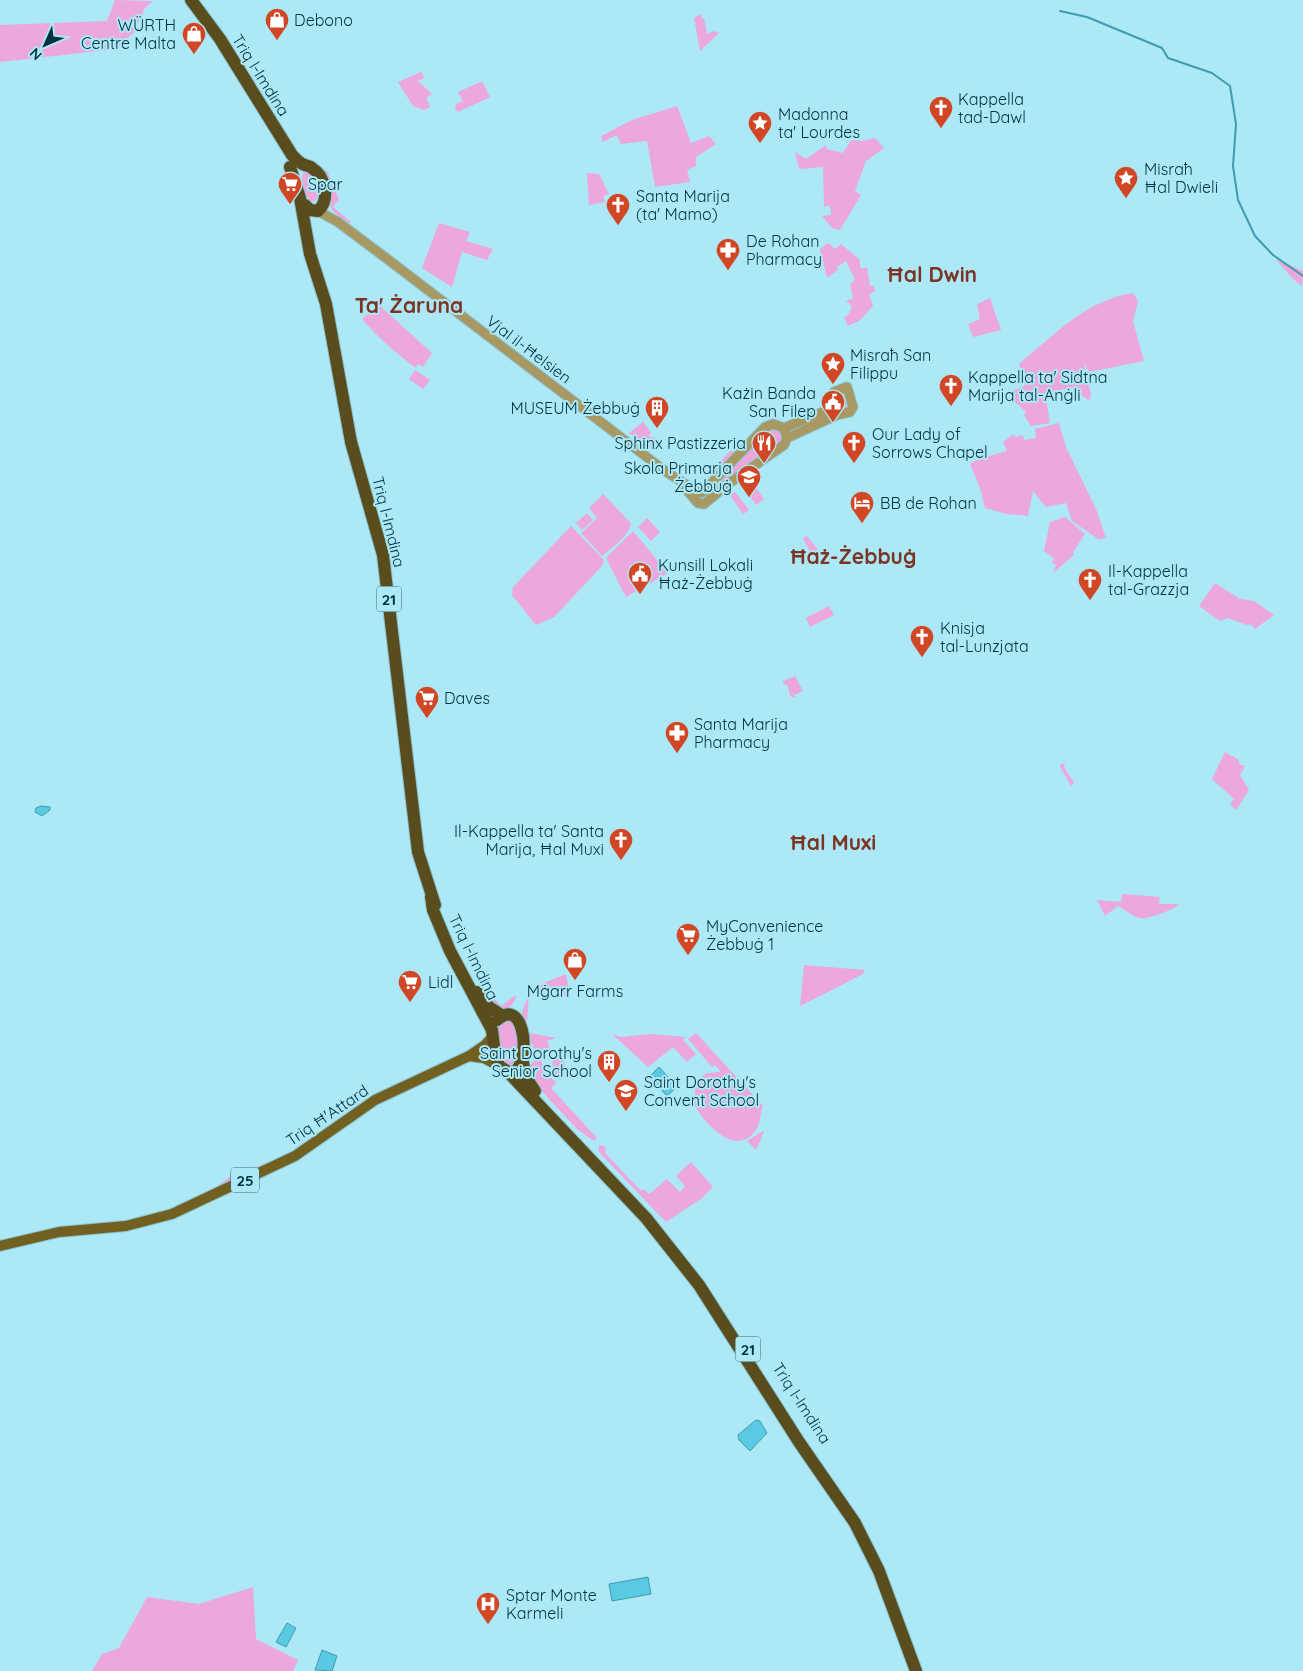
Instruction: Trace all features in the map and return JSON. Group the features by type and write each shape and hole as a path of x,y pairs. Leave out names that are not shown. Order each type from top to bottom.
{"highway":[{"name":"Triq l-Imdina","path":"181,0 215,46 293,172 312,209 309,226 325,290 351,442 383,554 418,852 432,897 470,982 490,1007 503,1016 515,1016 521,1026 525,1056 523,1062 530,1086 590,1149 690,1260 787,1412 862,1520 885,1568 924,1671"},
{"name":"Triq l-Imdina","path":"191,0 220,39 292,155 305,165 312,167 324,185 326,199 312,209 304,230"},
{"path":"293,172 305,165"},
{"name":"Triq l-Imdina","path":"293,172 300,198 304,230 326,304"},
{"name":"Triq l-Imdina","path":"432,897 433,910 450,952 492,1033 503,1068 646,1218 700,1285 799,1442 855,1523 879,1571 916,1671"},
{"name":"Triq l-Imdina","path":"492,1033 503,1016"},
{"path":"503,1068 517,1069 523,1062"}],"main road":[{"name":"Triq Ħ'Attard","path":"0,1246 59,1232 126,1226 172,1214 295,1156 375,1100 469,1056 485,1045 492,1033"},
{"path":"469,1056 484,1058 503,1068"}],"street":[{"name":"Vjal il-Ħelsien","path":"326,199 338,222"},
{"name":"Vjal il-Ħelsien","path":"312,209 338,222 699,495"},
{"path":"784,428 787,438 784,445 703,504 699,495 765,427 773,424 784,428 830,409 834,392 847,387 853,405 850,412 837,415 787,438"}],"shaded area":[{"path":"115,0 153,1 145,8 134,32 117,49 0,62 0,25 107,21"},
{"path":"701,14 702,19 704,18 707,34 714,31 719,33 700,51 694,18"},
{"path":"421,72 425,78 418,81 432,94 426,98 430,107 424,110 413,106 398,82"},
{"path":"480,82 483,83 490,97 458,112 455,108 456,104 463,101 458,92"},
{"path":"677,106 691,143 709,136 716,144 696,157 696,166 687,170 690,182 655,187 647,141 621,144 617,135 603,142 601,136 632,120"},
{"path":"875,138 884,148 866,161 855,191 861,195 840,230 832,228 822,216 831,215 830,205 824,207 823,167 799,169 795,152 806,159 826,145 827,149 843,153 851,140 862,141"},
{"path":"324,169 327,171 339,199 333,207 351,222 348,225 331,209"},
{"path":"307,172 315,177 318,196 315,201 311,201 303,188 303,173"},
{"path":"587,173 599,174 609,194 603,196 605,202 589,205"},
{"path":"439,223 470,232 466,241 493,249 487,260 462,252 452,287 422,268"},
{"path":"828,243 835,249 841,244 859,259 861,269 867,267 870,286 874,286 875,291 869,295 873,306 859,321 848,326 844,318 849,314 852,306 846,301 853,298 850,285 855,279 846,261 837,267 838,270 827,278 820,249"},
{"path":"1276,259 1303,271 1302,286 1292,278"},
{"path":"1133,293 1138,301 1133,321 1144,361 1089,372 1084,363 1091,395 1089,401 1073,388 1045,392 1050,423 1031,426 1024,415 1026,412 1013,400 1008,392 1025,386 1019,364 1058,331 1086,311 1100,303"},
{"path":"990,298 1001,330 973,337 968,324 980,319 977,304"},
{"path":"379,305 432,353 423,367 418,364 416,368 401,357 362,319"},
{"path":"415,370 430,380 423,389 409,379"},
{"path":"844,392 850,407 843,410 834,396"},
{"path":"643,422 651,433 648,436 658,439 654,448 650,449 629,433"},
{"path":"1059,423 1066,447 1096,509 1106,538 1098,539 1072,521 1066,503 1046,507 1033,491 1028,516 1007,514 985,508 980,488 970,464 978,459 1007,451 1003,442 1014,434 1015,437 1023,435 1024,440 1036,438 1035,429"},
{"path":"780,427 785,440 710,495 707,492 770,429"},
{"path":"731,450 736,455 715,476 711,471"},
{"path":"755,486 764,499 756,505 747,492"},
{"path":"735,492 749,510 743,514 730,495"},
{"path":"603,494 631,523 624,537 602,556 581,533 597,518 589,508"},
{"path":"587,513 593,520 582,530 576,523"},
{"path":"1065,517 1085,534 1073,552 1074,555 1053,573 1056,565 1052,562 1054,558 1044,551 1050,522"},
{"path":"647,518 660,532 651,541 638,527"},
{"path":"571,526 604,560 602,566 554,617 536,625 512,595 513,587"},
{"path":"633,531 668,573 626,597 606,558"},
{"path":"807,536 822,555 815,561 803,538"},
{"path":"1215,583 1240,599 1254,601 1274,615 1255,629 1251,624 1247,625 1228,618 1220,621 1199,606"},
{"path":"829,606 834,615 810,627 806,618"},
{"path":"795,676 803,691 794,695 795,698 790,696 788,686 783,681"},
{"path":"1225,752 1239,760 1239,764 1245,766 1240,775 1249,790 1236,810 1230,804 1234,799 1212,779"},
{"path":"1065,763 1064,767 1074,783 1071,786 1060,767 1061,764"},
{"path":"1122,894 1160,897 1159,904 1179,904 1165,912 1147,918 1136,917 1118,906 1105,916 1097,900 1121,902"},
{"path":"804,965 865,970 863,974 800,1006"},
{"path":"566,974 570,997 564,996 560,991 553,992 551,988 542,991 537,989 541,984"},
{"path":"529,994 527,1022 525,1025 522,1012"},
{"path":"516,995 515,1001 511,1006 502,1010 485,999 495,999 501,1006"},
{"path":"506,1020 514,1022 522,1046 514,1066 504,1064 500,1059 497,1028"},
{"path":"530,1033 556,1038 547,1041 550,1049 544,1054 537,1051 533,1046"},
{"path":"696,1033 763,1106 757,1128 749,1137 741,1141 732,1140 714,1130 695,1106 695,1081 707,1073 721,1072 715,1065 712,1067 688,1039"},
{"path":"612,1034 621,1037 650,1034 686,1037 683,1040 696,1054 687,1062 673,1047 648,1067"},
{"path":"562,1056 565,1066 576,1077 573,1080 567,1074 560,1080 553,1070 554,1058"},
{"path":"537,1059 541,1060 545,1071 556,1083 551,1088 597,1138 594,1141 577,1129 535,1084 530,1065"},
{"path":"764,1132 756,1150 747,1141"},
{"path":"600,1145 605,1146 606,1154 640,1190 645,1190 649,1194 667,1179 680,1192 685,1186 676,1176 691,1162 713,1187 702,1198 666,1222 599,1152 598,1148"},
{"path":"279,1158 215,1190 214,1188 230,1177"},
{"path":"253,1587 256,1639 298,1660 293,1671 92,1671 102,1654 119,1648 147,1597 199,1604"}],"water":[{"path":"41,806 50,807 50,810 42,816 35,812 36,808"},
{"path":"659,1067 677,1087 667,1096 649,1077"},
{"path":"756,1420 760,1421 767,1433 750,1451 739,1440 738,1435"},
{"path":"648,1577 651,1594 612,1601 609,1584"},
{"path":"287,1623 296,1628 286,1647 276,1642"},
{"path":"322,1650 337,1656 332,1671 315,1670"}],"waterway":[{"path":"1060,11 1087,17 1162,48 1168,58 1212,73 1230,86 1236,124 1233,166 1238,200 1255,236 1273,255 1303,276"}],"place":[{"name":"Debono","path":"277,41"},
{"name":"WÜRTH Centre Malta","path":"194,55"},
{"name":"Kappella tad-Dawl","path":"941,129"},
{"name":"Madonna ta' Lourdes","path":"760,144"},
{"name":"Misraħ Ħal Dwieli","path":"1126,199"},
{"name":"Spar","path":"290,205"},
{"name":"Santa Marija (ta' Mamo)","path":"618,226"},
{"name":"De Rohan Pharmacy","path":"728,271"},
{"name":"Misraħ San Filippu","path":"833,385"},
{"name":"Kappella ta' Sidtna Marija tal-Anġli","path":"951,407"},
{"name":"Każin Banda San Filep","path":"833,423"},
{"name":"MUSEUM Żebbuġ","path":"657,429"},
{"name":"Sphinx Pastizzeria","path":"764,464"},
{"name":"Our Lady of Sorrows Chapel","path":"854,464"},
{"name":"Skola Primarja Żebbuġ","path":"749,498"},
{"name":"BB de Rohan","path":"862,524"},
{"name":"Kunsill Lokali Ħaż-Żebbuġ","path":"640,595"},
{"name":"Il-Kappella tal-Grazzja","path":"1090,601"},
{"name":"Knisja tal-Lunzjata","path":"922,658"},
{"name":"Daves","path":"427,719"},
{"name":"Santa Marija Pharmacy","path":"677,754"},
{"name":"Il-Kappella ta' Santa Marija, Ħal Muxi","path":"621,861"},
{"name":"MyConvenience Żebbuġ 1","path":"688,956"},
{"name":"Mġarr Farms","path":"575,981"},
{"name":"Lidl","path":"410,1003"},
{"name":"Saint Dorothy's Senior School","path":"609,1083"},
{"name":"Saint Dorothy's Convent School","path":"626,1112"},
{"name":"Sptar Monte Karmeli","path":"488,1625"}],"district":[{"name":"Ħal Dwin","path":"932,274"},
{"name":"Ta' Żaruna","path":"409,305"},
{"name":"Ħaż-Żebbuġ","path":"853,556"},
{"name":"Ħal Muxi","path":"833,842"}]}
